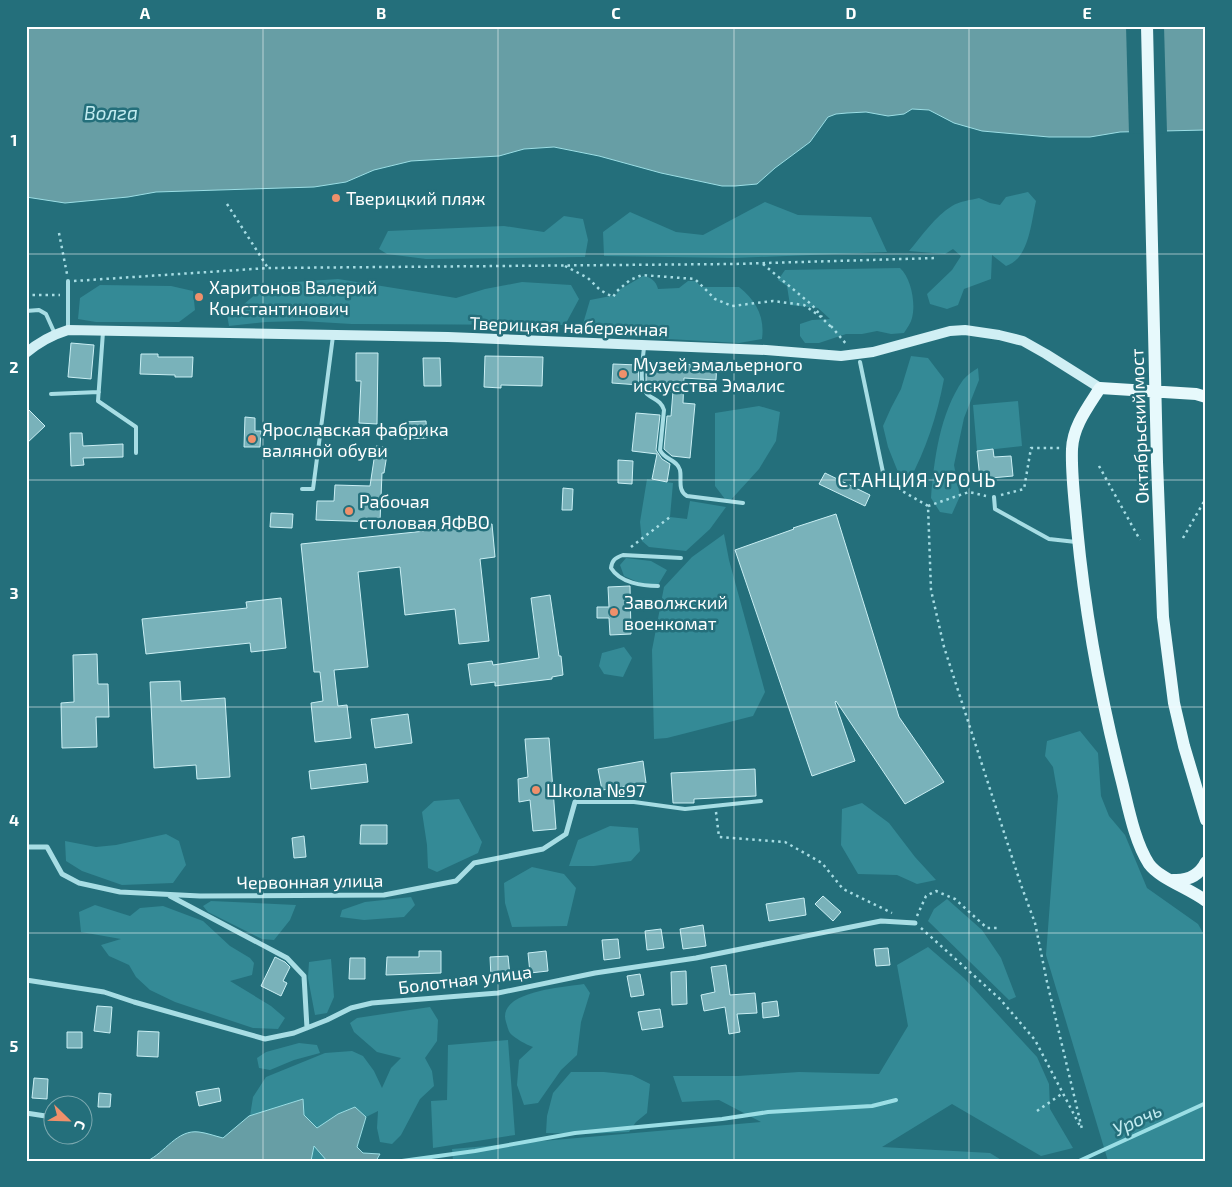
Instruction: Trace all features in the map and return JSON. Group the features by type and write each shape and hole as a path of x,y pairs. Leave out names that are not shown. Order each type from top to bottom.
{"main road":[{"name":"Октябрьский мост","path":"1147,26 1161,585 1167,656 1174,703 1184,746 1206,820"},
{"path":"1206,397 1196,394 1100,388 1078,422 1072,448 1078,542 1087,621 1097,676 1132,819 1140,844 1148,862 1155,871 1206,900"},
{"path":"1163,877 1183,881 1198,873 1206,862"}],"street":[{"name":"Тверицкая набережная","path":"26,353 55,334 68,330 104,330 448,337 766,350 858,358 873,352 950,331 964,330 999,334 1023,341 1100,388"},
{"name":"Червонная улица","path":"26,847 47,847 62,874 79,883 120,892 200,896 384,895 456,881 474,863 543,849 566,834 575,802"},
{"path":"168,895 287,958 304,976 307,1028"},
{"name":"Болотная улица","path":"26,980 104,992 153,1008 265,1039 294,1033 351,1008 372,1003 498,993 595,973 696,958 880,922 915,922"},
{"path":"26,1113 42,1115"}],"lane":[{"path":"68,281 68,330"},
{"path":"26,311 39,310 46,314 55,334"},
{"path":"104,330 98,400 136,427 136,453"},
{"path":"302,489 313,489 333,335"},
{"path":"644,345 643,385 645,392 662,404 664,410 660,450 662,455 675,462 680,469 680,488 683,494 743,503"},
{"path":"858,358 886,482"},
{"path":"51,394 99,392"},
{"path":"994,497 995,509 1049,539 1078,542"},
{"path":"658,586 645,586 622,578 613,572 611,568 612,562 617,557 623,555 681,558"},
{"path":"575,802 634,802 685,809 761,801"}],"path":[{"path":"227,204 268,268"},
{"path":"59,233 68,281 268,268 762,263 937,258"},
{"path":"762,263 812,305 858,358"},
{"path":"564,265 588,278 600,290 613,297 617,290 642,274 696,279 715,299 732,306 773,301 804,306 832,327"},
{"path":"26,295 68,294"},
{"path":"886,482 928,506 969,492 994,497 1024,489 1031,448 1072,448"},
{"path":"1099,466 1140,540"},
{"path":"1183,538 1206,498"},
{"path":"716,806 719,837 785,842 822,863 843,889 915,922 932,936 1000,999 1035,1040 1082,1129 1035,923 944,647 931,590 928,506"},
{"path":"629,548 670,517"},
{"path":"915,922 926,896 936,890 955,899 987,928 997,928"},
{"path":"1037,1111 1063,1093"}],"shaded area":[{"path":"1028,192 1036,201 1028,239 1020,256 1006,266 992,255 991,279 964,289 958,305 947,309 930,304 927,294 952,270 961,256 953,249 945,254 909,251 929,227 946,210 958,203 979,198 1000,205 1006,197"},
{"path":"765,202 798,215 871,217 887,252 734,258 604,256 603,232 630,212 676,232 703,235"},
{"path":"564,216 583,219 588,240 585,257 426,259 387,254 379,249 388,231 504,226 544,232"},
{"path":"900,268 910,284 913,305 910,324 904,333 891,334 877,331 862,334 846,334 819,343 805,343 800,336 800,324 812,320 830,319 818,308 790,305 787,286 778,280 785,270"},
{"path":"643,276 653,280 658,289 679,288 688,281 696,281 701,287 739,287 755,304 761,316 762,339 739,343 580,334 590,300 616,295 619,290"},
{"path":"338,279 456,298 485,289 522,282 571,285 579,299 565,325 352,324 301,321 229,326 226,309 243,305 267,284"},
{"path":"100,285 171,286 193,291 195,310 179,322 96,322 78,319 80,298"},
{"path":"911,356 928,358 944,379 930,433 908,483 898,472 888,447 883,426 901,389"},
{"path":"978,368 979,380 964,418 954,465 960,496 952,514 940,512 931,498 936,452 944,422 955,393 965,378"},
{"path":"1018,401 1022,446 977,451 973,405"},
{"path":"759,406 780,412 776,441 759,469 728,503 715,486 715,413"},
{"path":"647,479 673,483 670,517 687,519 690,501 726,507 710,529 686,551 649,547 642,541 640,522"},
{"path":"724,534 729,560 765,692 753,716 667,738 654,739 652,650 664,587 692,557"},
{"path":"626,558 651,561 667,570 658,585 642,584 624,576 620,565"},
{"path":"624,647 632,658 623,677 604,674 599,666 602,653"},
{"path":"1080,731 1098,753 1101,796 1109,816 1125,835 1147,888 1198,924 1206,938 1206,1161 1108,1161 1046,955 1058,796 1053,767 1045,756 1047,741"},
{"path":"459,799 482,842 478,853 437,872 428,868 422,812 434,801"},
{"path":"862,803 889,823 915,857 936,880 917,884 897,875 858,874 841,845 842,809"},
{"path":"610,826 638,828 640,851 631,861 594,866 569,866 578,840"},
{"path":"166,834 179,841 186,865 173,883 122,885 82,871 66,861 65,841 96,847 116,845"},
{"path":"532,867 564,874 576,888 567,926 512,927 505,903 504,883"},
{"path":"411,897 415,905 404,917 364,920 340,917 342,910 365,902"},
{"path":"947,899 982,930 1001,958 1016,997 1009,1000 928,921 934,909"},
{"path":"211,901 296,905 290,920 274,940 262,939 208,912 203,906"},
{"path":"95,905 130,916 140,908 163,906 203,921 230,946 250,958 254,963 252,975 230,981 271,1006 285,1018 278,1029 253,1028 175,1002 150,990 136,977 129,965 109,956 101,945 121,939 81,932 79,912"},
{"path":"928,947 964,978 1037,1057 1049,1084 1050,1109 1073,1148 1041,1156 952,1104 882,1147 990,1153 1003,1161 453,1161 452,1149 761,1122 719,1100 682,1102 673,1076 738,1076 799,1072 879,1074 908,1026 897,965"},
{"path":"331,959 334,997 327,1013 315,1015 308,978 309,962"},
{"path":"584,984 590,993 581,1022 577,1055 561,1070 538,1103 524,1105 517,1085 519,1060 533,1047 510,1033 506,1022 506,1012 511,1003 534,992"},
{"path":"430,1007 438,1020 437,1041 425,1058 432,1071 434,1086 420,1099 401,1135 392,1144 380,1142 377,1128 378,1111 366,1117 355,1107 338,1114 317,1128 304,1115 302,1099 250,1116 253,1097 266,1077 325,1053 352,1051 363,1056 374,1071 382,1088 391,1068 401,1058 377,1052 354,1032 350,1023 357,1018"},
{"path":"508,1040 515,1135 433,1148 431,1101 447,1100 448,1045"},
{"path":"299,1043 317,1045 320,1053 294,1060 270,1070 259,1068 257,1058 266,1052"},
{"path":"571,1072 604,1072 632,1075 650,1084 647,1113 636,1122 629,1132 546,1133 547,1116 553,1093"},
{"path":"314,1146 327,1161 311,1161"}],"water":[{"name":"Волга","path":"26,26 1206,26 1206,130 1120,132 1090,137 1049,137 982,131 954,123 929,110 912,109 904,114 888,116 866,112 847,113 828,117 810,142 757,184 722,186 554,147 524,149 499,156 411,161 374,170 346,182 314,187 156,192 128,197 65,203 26,197"},
{"path":"303,1099 304,1115 317,1128 338,1114 355,1107 366,1117 357,1147 363,1153 380,1154 376,1161 327,1161 314,1146 311,1161 147,1161 184,1134 199,1132 223,1138 249,1116"}],"pier":[{"path":"1126,26 1164,26 1167,133 1129,134"}],"building":[{"path":"71,343 94,345 91,379 68,377"},
{"path":"356,353 378,353 377,424 359,423 361,381 356,381"},
{"path":"141,354 158,354 158,357 193,357 192,377 140,374"},
{"path":"485,356 543,357 542,386 501,385 501,388 484,387"},
{"path":"423,358 440,358 441,386 424,386"},
{"path":"701,361 717,362 716,380 684,378 683,403 695,404 690,458 672,456 664,449 667,416 671,416 673,391 651,391 651,385 646,383 646,365 652,366 652,363 701,365"},
{"path":"613,364 638,365 639,385 612,383"},
{"path":"26,407 45,426 26,444"},
{"path":"636,413 660,415 656,450 662,459 670,464 667,482 652,479 657,454 632,451"},
{"name":"Ярославская фабрика валяной обуви","path":"245,417 255,418 255,431 261,431 260,447 244,447"},
{"path":"426,421 427,438 404,439 403,422"},
{"path":"70,433 82,433 83,446 123,444 123,457 83,458 84,465 71,466"},
{"name":"Рабочая столовая ЯФВО","path":"376,446 388,448 384,473 382,473 380,522 316,520 317,501 334,501 335,485 370,486"},
{"path":"993,449 994,457 1011,456 1013,476 980,479 977,451"},
{"path":"618,460 633,461 632,484 618,483"},
{"path":"825,473 870,495 865,506 819,484"},
{"path":"563,488 573,489 572,510 562,510"},
{"path":"271,513 293,514 292,528 270,527"},
{"path":"836,514 899,717 944,782 905,804 836,701 855,761 812,776 735,550"},
{"path":"492,524 495,557 480,559 489,641 459,644 455,609 405,615 400,567 358,572 368,667 334,670 338,706 347,705 351,738 315,742 311,703 323,701 320,672 314,672 301,544"},
{"name":"Заволжский военкомат","path":"630,586 631,634 610,635 609,618 597,618 597,607 609,607 608,587"},
{"path":"550,595 563,675 552,677 552,679 495,686 495,682 471,685 468,664 492,661 493,665 539,658 531,598"},
{"path":"281,598 286,648 251,652 250,643 146,654 142,619 247,608 246,602"},
{"path":"97,654 98,684 108,684 109,717 96,717 97,747 62,748 61,703 74,702 73,655"},
{"path":"180,681 181,701 225,698 230,777 197,779 196,765 154,768 150,682"},
{"path":"408,714 412,743 375,748 371,719"},
{"name":"Школа №97","path":"549,738 556,829 533,831 530,800 519,802 518,779 528,777 525,739"},
{"path":"643,761 646,783 602,790 598,769"},
{"path":"366,764 368,782 311,789 309,771"},
{"path":"755,769 756,796 694,799 694,803 673,803 671,773"},
{"path":"361,825 387,825 387,844 360,844"},
{"path":"304,836 306,857 294,858 292,838"},
{"path":"823,896 841,912 833,921 815,904"},
{"path":"804,898 806,915 769,921 766,904"},
{"path":"703,925 706,946 683,949 680,929"},
{"path":"661,929 664,948 647,950 645,931"},
{"path":"618,939 620,958 604,960 602,940"},
{"path":"888,948 890,965 876,966 874,949"},
{"path":"419,951 441,951 441,973 386,975 387,957 419,957"},
{"path":"546,951 548,971 530,973 528,953"},
{"path":"508,956 510,976 491,978 490,957"},
{"path":"275,957 290,967 283,981 287,983 281,996 261,986"},
{"path":"350,958 365,958 365,979 349,979"},
{"path":"726,965 730,995 755,993 757,1013 737,1014 740,1032 729,1034 725,1007 704,1011 701,995 715,992 711,967"},
{"path":"686,971 687,1004 672,1005 671,972"},
{"path":"640,974 644,995 631,997 627,976"},
{"path":"777,1001 779,1016 763,1018 762,1003"},
{"path":"97,1006 112,1007 110,1033 94,1031"},
{"path":"660,1009 663,1027 642,1030 638,1012"},
{"path":"138,1031 159,1032 158,1057 137,1056"},
{"path":"67,1032 82,1032 82,1048 67,1048"},
{"path":"34,1078 48,1079 47,1094 42,1094 42,1099 32,1098"},
{"path":"219,1088 221,1101 199,1106 196,1092"},
{"path":"99,1093 111,1094 110,1107 98,1107"}],"waterway":[{"path":"402,1161 475,1151 575,1133 722,1119 768,1112 872,1106 896,1100"},
{"name":"Урочь","path":"1079,1161 1206,1103"}],"place":[{"name":"Тверицкий пляж","path":"336,198"},
{"name":"Харитонов Валерий Константинович","path":"199,297"},
{"name":"Музей эмальерного искусства Эмалис","path":"623,374"},
{"name":"Ярославская фабрика валяной обуви","path":"252,439"},
{"name":"Рабочая столовая ЯФВО","path":"349,511"},
{"name":"Заволжский военкомат","path":"614,612"},
{"name":"Школа №97","path":"536,790"}],"district":[{"name":"СТАНЦИЯ УРОЧЬ","path":"917,479"}]}
